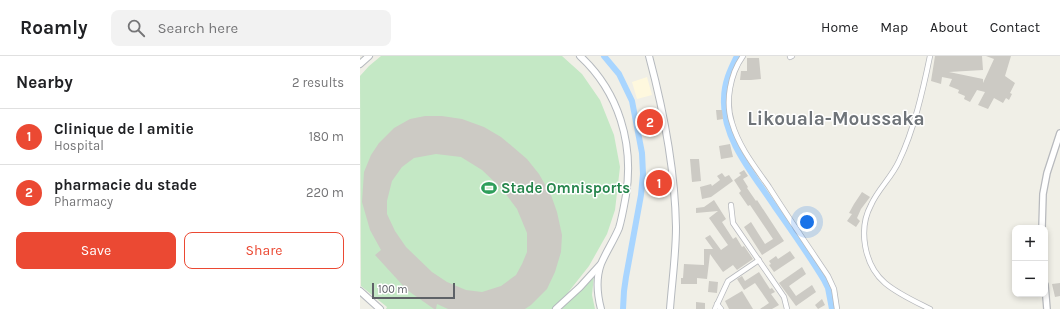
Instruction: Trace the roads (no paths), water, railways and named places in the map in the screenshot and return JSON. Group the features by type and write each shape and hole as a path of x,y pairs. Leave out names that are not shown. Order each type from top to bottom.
{"main road":[{"path":"360,56 360,64"},
{"path":"360,64 369,56"},
{"path":"580,56 598,75 611,95 622,122 628,158 627,187 621,222 601,264 597,283 601,309"},
{"path":"649,56 658,89 669,146 674,188 676,228 670,309"},
{"path":"556,309 580,287 601,264"},
{"path":"360,292 380,309"}],"street":[{"path":"743,56 736,70 730,89 729,98 730,115 736,134 743,148 828,276 834,289 837,309"},
{"path":"930,56 919,103 908,140 898,164 870,206 866,215 864,233 868,257 878,275 885,283 930,309"},
{"path":"1042,225 1043,194 1047,173 1060,133"},
{"path":"731,205 734,223 784,297 787,309"},
{"path":"715,309 728,281 758,260"},
{"path":"1046,297 1048,309"},
{"path":"717,304 721,309"}],"waterway":[{"path":"604,56 619,74 632,101 642,153 643,174 641,195 626,277 623,309"},
{"path":"737,56 728,77 724,93 725,114 728,128 749,169 824,280 828,288 832,309"}],"place":[{"name":"pharmacie du stade","path":"650,122"},
{"name":"Clinique de l amitie","path":"659,183"},
{"name":"Stade Omnisports","path":"489,188"}],"district":[{"name":"Likouala-Moussaka","path":"836,118"}]}
